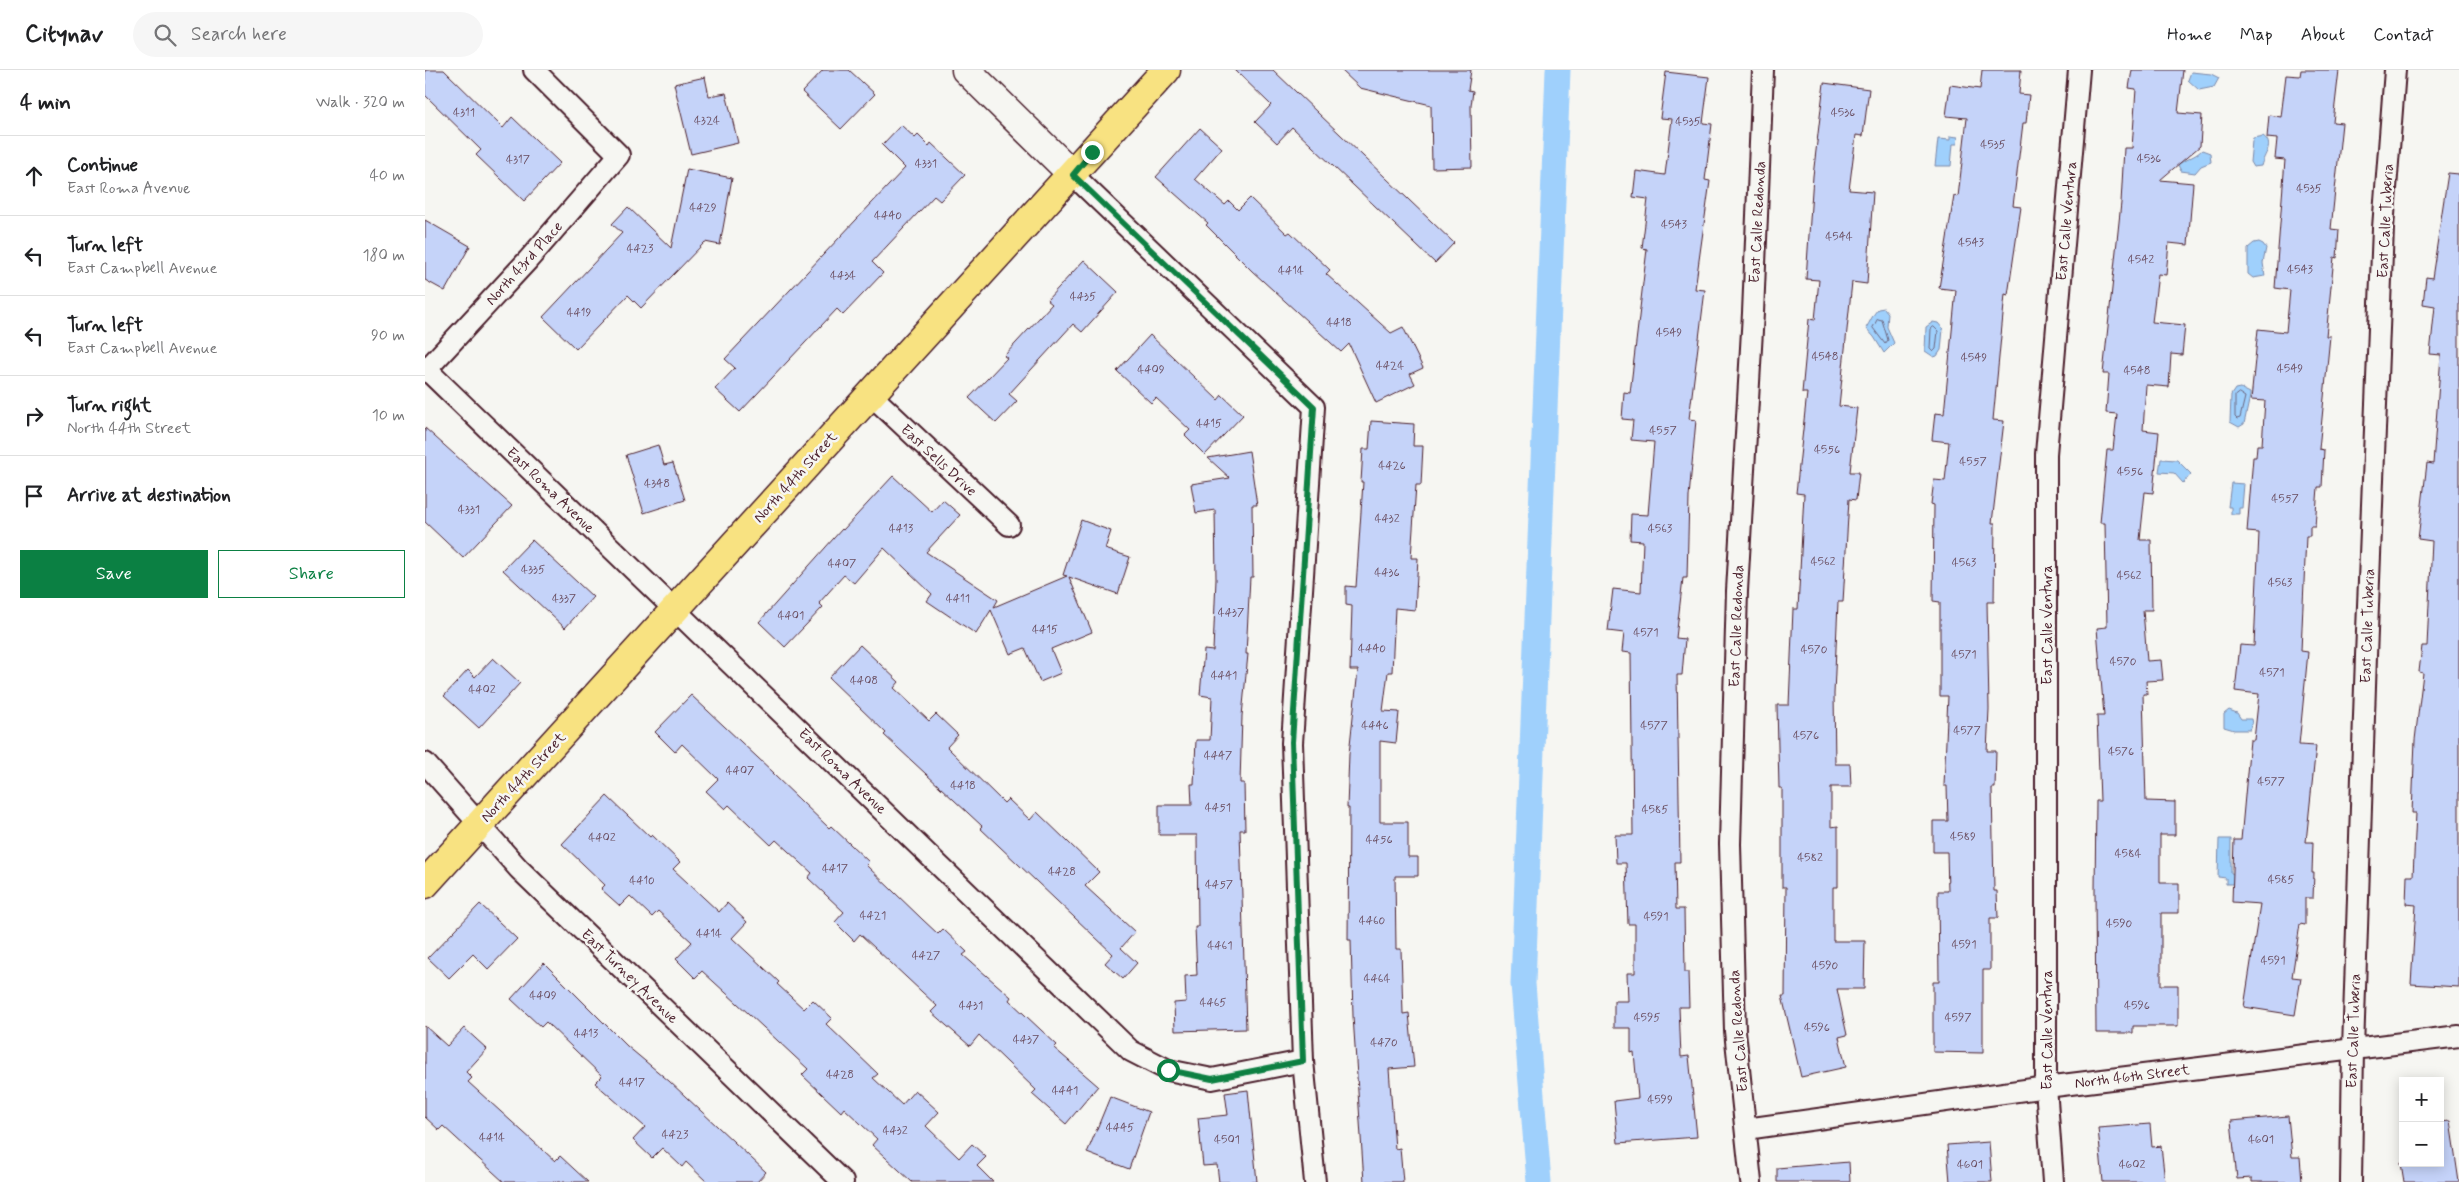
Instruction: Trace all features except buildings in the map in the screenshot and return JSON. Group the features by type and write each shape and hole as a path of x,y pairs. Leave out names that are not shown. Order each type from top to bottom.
{"main road":[{"name":"North 44th Street","path":"425,884 870,394 1073,175 1166,70"}],"street":[{"name":"North 43rd Place","path":"426,368 529,260 619,155 534,70"},
{"path":"966,70 1314,407 1292,742 1303,1061 1315,1182"},
{"name":"East Calle Redonda","path":"1751,1182 1735,1031 1731,844 1737,591 1763,70"},
{"name":"East Calle Ventura","path":"2053,1182 2046,1087 2046,454 2079,70"},
{"name":"East Calle Tuberia","path":"2351,1182 2353,1049 2383,228 2395,70"},
{"name":"East Roma Avenue","path":"426,368 1131,1051 1168,1070 1212,1079 1303,1061"},
{"name":"East Sells Drive","path":"870,394 1009,524"},
{"name":"East Turney Avenue","path":"425,763 519,868 843,1182"},
{"name":"North 46th Street","path":"1745,1129 2046,1087 2459,1036"}],"water":[{"path":"2191,72 2211,74 2219,78 2214,87 2199,90 2188,80"},
{"path":"1950,136 1958,137 1957,144 1953,144 1951,166 1935,166 1938,139 1950,140"},
{"path":"2263,136 2268,142 2268,150 2261,166 2253,167 2250,162 2252,141 2253,138"},
{"path":"2202,150 2210,153 2211,162 2201,166 2195,173 2181,171 2178,165"},
{"path":"2259,242 2266,248 2263,263 2265,276 2253,278 2248,274 2248,248 2254,243"},
{"path":"1884,308 1888,313 1887,327 1894,343 1884,353 1866,328 1878,309"},
{"path":"1933,322 1938,323 1943,329 1941,350 1934,357 1925,351 1926,327"},
{"path":"2240,388 2250,393 2250,396 2244,424 2239,427 2230,422 2231,395 2235,389"},
{"path":"2161,459 2177,460 2191,474 2183,483 2174,473 2159,472"},
{"path":"2231,483 2244,484 2242,508 2239,508 2239,514 2231,514 2231,507 2228,507"},
{"path":"2229,710 2237,713 2241,719 2251,719 2250,730 2234,730 2224,727 2224,714"},
{"path":"2219,839 2231,839 2231,873 2236,874 2235,884 2226,884 2226,878 2218,877"}],"waterway":[{"path":"1539,1182 1523,984 1558,70"}],"route":[{"path":"1092,152 1073,175 1314,407 1292,742 1303,1061 1212,1079 1168,1070"}]}
